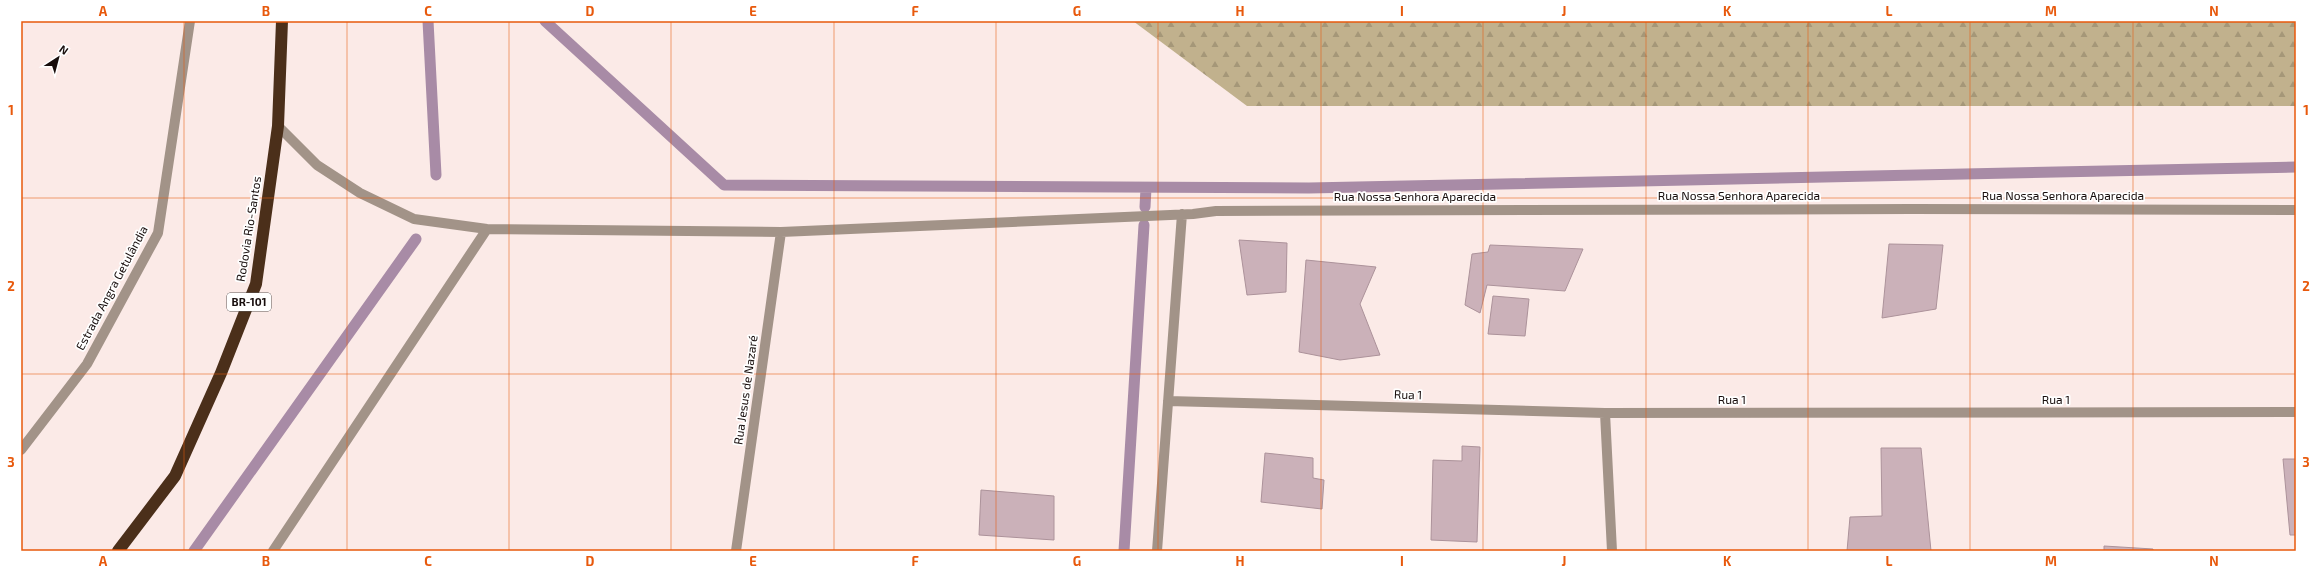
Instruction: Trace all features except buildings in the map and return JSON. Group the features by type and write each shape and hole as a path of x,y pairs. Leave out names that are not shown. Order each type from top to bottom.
{"highway":[{"name":"Rodovia Rio-Santos","path":"118,551 174,476 221,373 256,284 278,126 282,21"}],"street":[{"name":"Estrada Angra Getulândia","path":"21,450 87,364 158,233 190,21"},
{"name":"Rua Nossa Senhora Aparecida","path":"278,126 317,165 360,194 414,219 487,229 781,232 1240,211 1911,208 2296,210"},
{"path":"1157,551 1182,214"},
{"path":"273,551 487,229"},
{"name":"Rua Jesus de Nazaré","path":"736,551 781,232"},
{"name":"Rua 1","path":"1168,401 1605,414 2296,412"},
{"path":"1605,414 1612,551"}],"green space":[{"path":"1133,21 2296,21 2296,106 1247,106"}],"waterway":[{"path":"428,21 436,175"},
{"path":"545,21 724,185 1309,188 2296,167"},
{"path":"1145,207 1146,188"},
{"path":"1124,551 1144,225"},
{"path":"194,551 416,239"}]}
